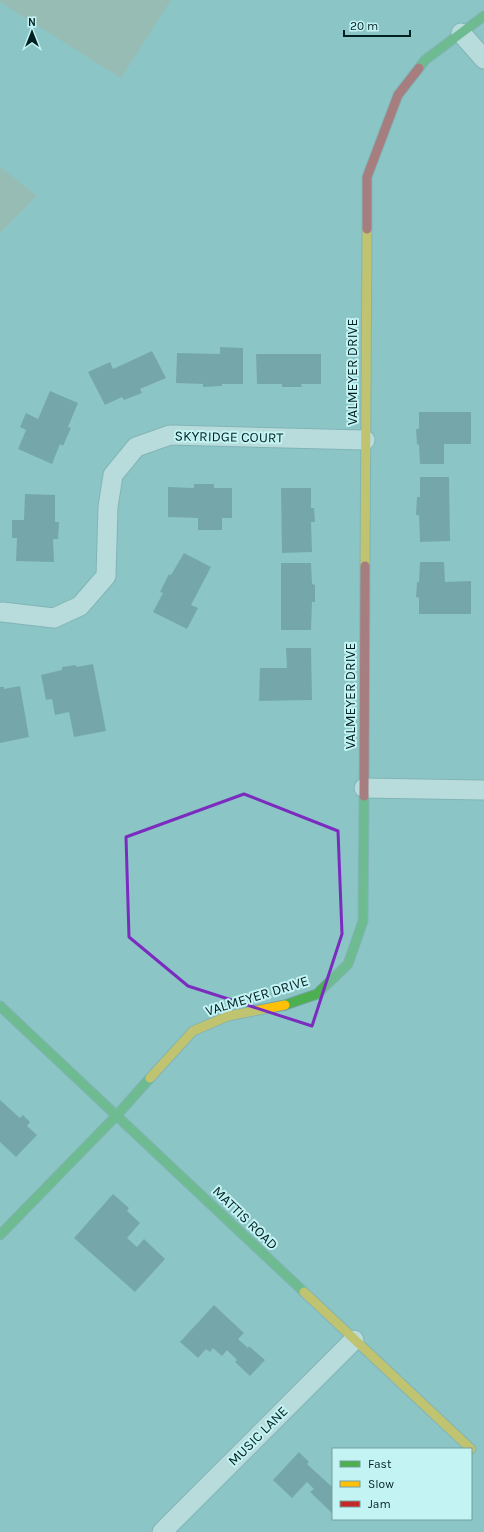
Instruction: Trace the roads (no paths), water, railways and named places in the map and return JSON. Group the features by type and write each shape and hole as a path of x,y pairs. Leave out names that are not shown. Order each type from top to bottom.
{"street":[{"name":"VALMEYER DRIVE","path":"0,1235 116,1115 193,1031 228,1016 279,1007 317,994 348,964 363,921 367,177 398,94 424,60 484,16"},
{"path":"461,33 484,59"},
{"name":"SKYRIDGE COURT","path":"1,613 54,618 80,606 106,576 108,507 113,475 136,447 170,435 365,440"},
{"path":"364,788 484,790"},
{"name":"MATTIS ROAD","path":"0,1006 470,1448"},
{"name":"MUSIC LANE","path":"162,1532 354,1340"},
{"name":"MATTIS ROAD","path":"472,1450 480,1457"}]}
